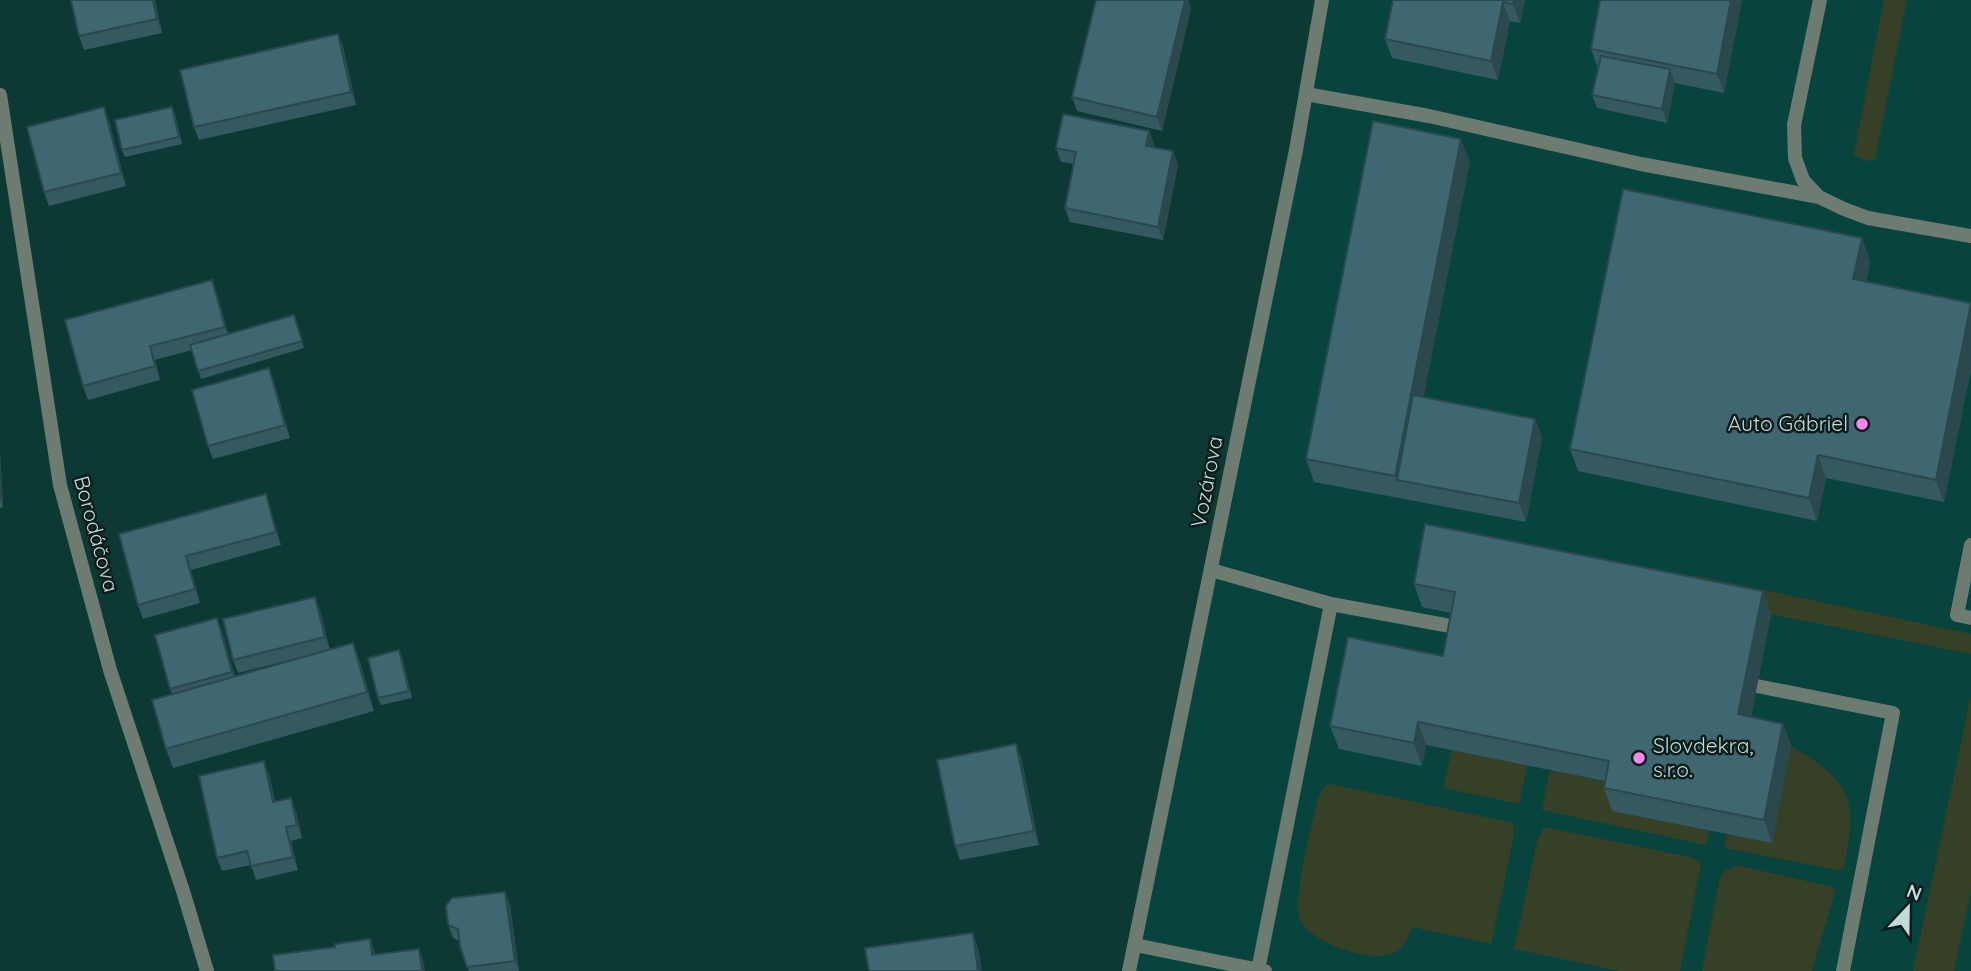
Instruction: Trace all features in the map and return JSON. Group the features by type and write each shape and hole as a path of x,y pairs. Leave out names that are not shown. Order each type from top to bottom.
{"street":[{"name":"Vozárova","path":"1129,971 1306,94 1322,0"},
{"path":"1819,197 1803,180 1795,159 1794,125 1820,0"},
{"path":"1306,94 1429,116 1641,164 1819,197 1868,218 1971,236"},
{"name":"Borodáčova","path":"0,96 60,485 110,670 207,971"},
{"path":"1971,545 1956,615 1971,618"},
{"path":"1211,570 1331,604 1461,628"},
{"path":"1135,945 1262,970 1331,604"},
{"path":"1757,686 1893,713 1843,971"}],"shaded area":[{"path":"1322,0 1971,0 1971,971 1129,971"},
{"path":"1884,0 1907,0 1875,160 1867,161 1854,155"},
{"path":"1698,576 1971,634 1971,654 1693,599"},
{"path":"1971,695 1971,892 1954,971 1913,971"},
{"path":"1791,746 1828,771 1847,796 1850,828 1843,871 1724,848 1727,834 1772,842"},
{"path":"1452,750 1527,765 1519,804 1443,788"},
{"path":"1550,770 1618,784 1710,830 1706,845 1542,810"},
{"path":"1331,784 1513,823 1514,836 1491,944 1412,927 1406,942 1399,950 1389,955 1376,956 1329,944 1306,928 1298,909 1301,878 1318,798 1325,786"},
{"path":"1549,828 1694,858 1701,864 1680,971 1619,971 1514,949 1537,841 1543,829"},
{"path":"1737,865 1836,888 1812,971 1702,971 1720,877 1724,871"}],"building":[{"path":"71,0 153,0 157,19 79,36"},
{"path":"1096,0 1185,0 1157,117 1072,97"},
{"path":"1393,0 1514,0 1513,4 1503,2 1491,61 1385,39"},
{"path":"1600,0 1731,0 1717,74 1591,49"},
{"path":"338,34 351,92 194,127 180,70"},
{"path":"1601,56 1670,69 1662,109 1592,95"},
{"path":"104,107 121,173 44,192 27,127"},
{"path":"172,107 179,137 122,150 115,120"},
{"path":"1063,114 1149,131 1146,146 1173,151 1158,227 1065,208 1076,152 1056,148"},
{"path":"1373,121 1461,139 1395,476 1306,459"},
{"path":"1623,189 1862,238 1853,279 1971,303 1936,480 1818,455 1809,498 1570,449"},
{"path":"212,280 225,327 150,346 155,366 83,386 65,320"},
{"path":"294,315 302,341 198,371 190,345"},
{"path":"269,368 285,425 208,446 192,390"},
{"path":"1413,395 1535,419 1519,503 1397,480"},
{"path":"266,494 276,532 186,556 195,589 138,605 119,534"},
{"path":"1425,524 1763,591 1738,714 1783,724 1764,820 1604,788 1609,761 1418,722 1414,743 1330,726 1348,637 1443,656 1455,592 1414,584"},
{"path":"315,597 325,637 233,660 223,619"},
{"path":"217,618 232,672 170,689 155,635"},
{"path":"353,643 367,692 166,749 152,700"},
{"path":"399,650 409,691 378,698 368,658"},
{"path":"1016,744 1034,831 955,846 937,760"},
{"path":"264,761 273,802 291,798 297,825 286,827 293,857 251,866 247,851 217,858 199,776"},
{"path":"505,892 515,961 467,967 458,929 448,925 446,906 452,898"},
{"path":"973,933 978,971 869,971 865,948"},
{"path":"370,939 372,955 419,949 422,971 275,971 273,955 335,947 335,944"}],"place":[{"name":"Auto Gábriel","path":"1862,424"},
{"name":"Slovdekra, s.r.o.","path":"1639,758"}]}
